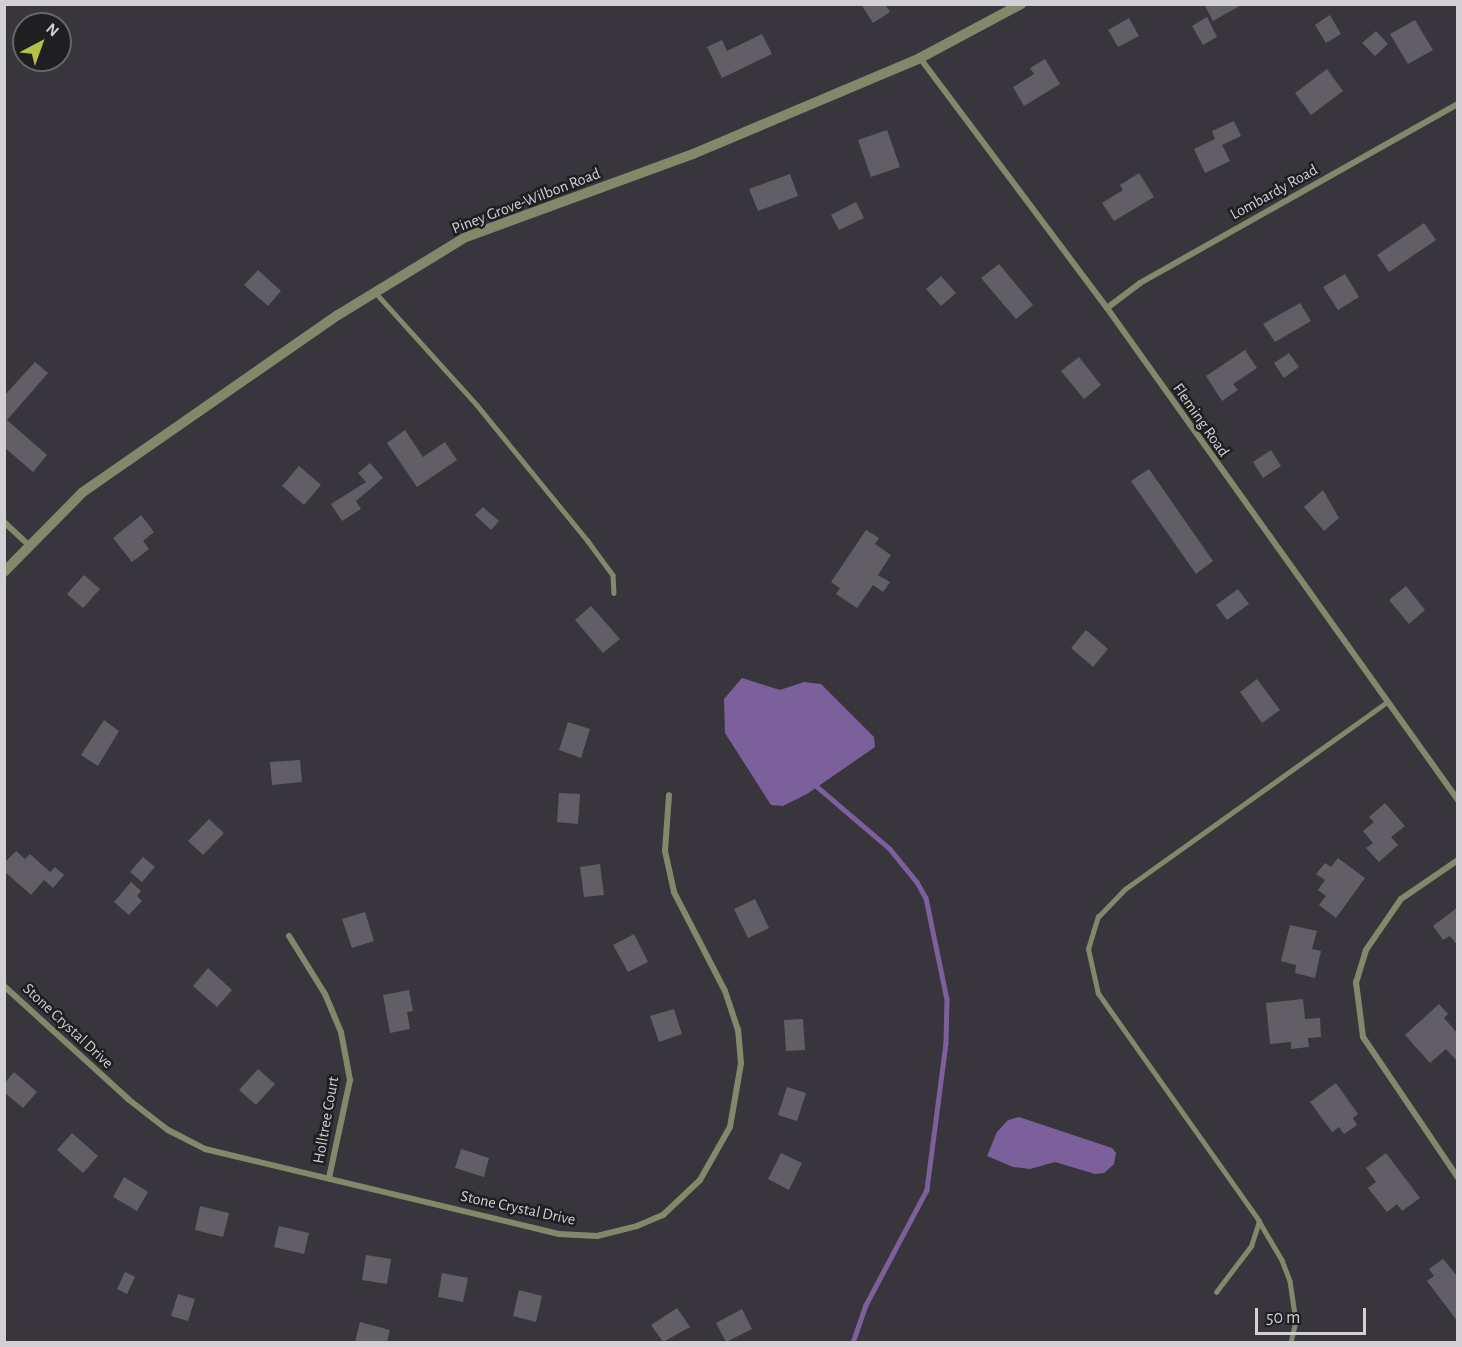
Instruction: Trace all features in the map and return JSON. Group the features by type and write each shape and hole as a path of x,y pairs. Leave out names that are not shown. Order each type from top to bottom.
{"street":[{"name":"Piney Grove-Wilbon Road","path":"4,572 93,485 198,409 375,292 466,237 693,154 920,57 1021,4"},
{"name":"Fleming Road","path":"920,57 1107,308 1386,703 1458,800"},
{"name":"Lombardy Road","path":"1107,308 1140,283 1458,104"},
{"path":"4,522 30,546"},
{"name":"Stone Crystal Drive","path":"4,986 128,1099 168,1130 205,1149 559,1233 597,1236 662,1216 699,1180 730,1127 741,1063 738,1030 725,991 674,892 665,851 669,795"},
{"path":"1458,860 1401,899 1366,950 1356,982 1363,1037 1458,1178"},
{"name":"Holltree Court","path":"289,936 333,1013 341,1032 350,1080 329,1178"}],"lane":[{"path":"375,292 456,380 588,541 614,575 614,593"},
{"path":"1291,1342 1296,1321 1290,1281 1282,1260 1259,1221 1098,994 1088,949 1098,917 1125,889 1386,703"},
{"path":"1216,1292 1251,1246 1259,1221"}],"shaded area":[{"path":"742,678 780,690 804,682 821,684 874,737 875,747 807,794 783,806 771,805 725,733 724,699"},
{"path":"1019,1117 1112,1148 1116,1153 1114,1164 1104,1173 1095,1174 1055,1162 1030,1169 1013,1167 987,1156 997,1132 1008,1120"}],"building":[{"path":"861,4 885,4 890,12 873,23"},
{"path":"1204,4 1243,4 1213,21"},
{"path":"1330,15 1341,34 1326,43 1315,25"},
{"path":"1207,17 1217,37 1203,45 1192,26"},
{"path":"1129,18 1139,36 1118,47 1108,30"},
{"path":"1415,20 1433,50 1408,64 1390,34"},
{"path":"1376,31 1388,44 1375,56 1362,43"},
{"path":"762,34 772,54 722,78 707,47 722,40 727,51"},
{"path":"1045,59 1060,84 1024,106 1013,87 1034,74 1030,68"},
{"path":"1327,69 1343,91 1311,115 1295,93"},
{"path":"1234,121 1241,136 1222,145 1230,161 1205,173 1194,149 1215,139 1212,131"},
{"path":"887,130 900,167 871,177 858,140"},
{"path":"1139,173 1154,197 1114,221 1102,203 1123,190 1120,185"},
{"path":"790,174 798,196 758,211 749,189"},
{"path":"856,202 864,218 839,230 831,215"},
{"path":"1424,223 1436,240 1389,272 1377,255"},
{"path":"999,264 1033,305 1016,319 981,278"},
{"path":"258,270 281,291 268,306 244,285"},
{"path":"1345,274 1359,297 1338,310 1323,287"},
{"path":"941,276 956,293 941,306 926,289"},
{"path":"1300,303 1311,321 1275,342 1263,324"},
{"path":"1245,350 1257,368 1233,384 1238,390 1222,401 1206,376"},
{"path":"1289,353 1299,367 1284,378 1274,363"},
{"path":"1079,357 1101,385 1084,399 1061,371"},
{"path":"35,362 48,373 7,420 47,455 33,472 4,447 4,396"},
{"path":"405,430 423,457 445,442 457,460 417,487 387,443"},
{"path":"1271,450 1281,466 1263,478 1253,462"},
{"path":"370,463 383,478 356,501 361,509 342,521 331,504 366,482 358,473"},
{"path":"299,466 321,485 304,505 282,486"},
{"path":"1149,469 1213,561 1196,574 1131,481"},
{"path":"1323,490 1339,518 1324,531 1304,507"},
{"path":"483,507 499,521 491,530 475,515"},
{"path":"141,515 154,532 143,541 149,549 132,562 113,538"},
{"path":"866,530 879,538 875,544 891,555 878,575 890,582 883,592 873,585 857,608 836,594 840,588 831,582"},
{"path":"84,575 100,589 83,608 67,594"},
{"path":"1406,586 1425,610 1409,624 1389,600"},
{"path":"1238,589 1249,604 1227,620 1216,605"},
{"path":"591,606 620,639 603,653 575,620"},
{"path":"1086,630 1108,649 1093,667 1071,648"},
{"path":"1257,679 1280,710 1262,723 1240,692"},
{"path":"104,720 119,731 98,766 81,755"},
{"path":"568,722 590,729 581,758 559,750"},
{"path":"300,760 302,782 272,785 270,762"},
{"path":"559,793 580,794 578,824 557,822"},
{"path":"1385,803 1405,826 1391,837 1398,845 1379,862 1366,848 1373,843 1363,831 1374,822 1369,817"},
{"path":"209,819 224,833 203,855 188,841"},
{"path":"16,851 25,859 30,854 50,872 55,867 64,875 53,888 44,880 31,895 4,871 4,863"},
{"path":"143,857 155,867 142,882 130,872"},
{"path":"1338,858 1365,878 1336,918 1319,905 1326,896 1318,890 1325,880 1316,874 1325,863 1331,867"},
{"path":"600,864 604,895 584,897 580,867"},
{"path":"131,882 141,891 137,896 142,901 129,915 114,902"},
{"path":"755,899 769,928 748,938 734,909"},
{"path":"1458,907 1458,946 1450,936 1443,940 1433,926"},
{"path":"365,912 374,941 352,948 342,919"},
{"path":"1290,925 1317,931 1312,949 1321,951 1315,978 1295,973 1296,965 1281,961"},
{"path":"634,934 648,962 628,972 613,945"},
{"path":"208,968 232,990 217,1007 193,986"},
{"path":"409,990 413,1011 407,1012 410,1029 390,1033 383,995"},
{"path":"1303,999 1305,1019 1320,1018 1321,1037 1308,1038 1309,1047 1291,1049 1291,1042 1270,1044 1266,1003"},
{"path":"1439,1004 1448,1014 1444,1018 1458,1034 1458,1062 1446,1049 1430,1063 1405,1035"},
{"path":"674,1009 682,1034 659,1042 650,1016"},
{"path":"803,1019 805,1050 786,1051 784,1020"},
{"path":"258,1069 275,1084 256,1105 239,1090"},
{"path":"14,1072 37,1092 23,1108 4,1092 4,1084"},
{"path":"1336,1083 1358,1114 1353,1118 1357,1125 1344,1134 1339,1127 1332,1132 1310,1102"},
{"path":"787,1087 806,1093 797,1121 778,1115"},
{"path":"72,1133 98,1156 83,1173 57,1150"},
{"path":"461,1149 489,1158 484,1177 455,1168"},
{"path":"781,1153 802,1163 789,1190 768,1179"},
{"path":"1386,1153 1420,1198 1402,1211 1397,1204 1387,1212 1368,1188 1376,1182 1366,1168"},
{"path":"124,1177 148,1192 137,1211 113,1197"},
{"path":"200,1206 229,1213 223,1237 195,1230"},
{"path":"279,1226 309,1233 304,1254 274,1247"},
{"path":"366,1255 391,1259 387,1284 362,1280"},
{"path":"1443,1259 1458,1277 1458,1322 1427,1281 1434,1276 1429,1269"},
{"path":"125,1272 135,1277 127,1294 117,1289"},
{"path":"442,1273 468,1278 463,1302 438,1297"},
{"path":"519,1290 542,1296 536,1322 513,1316"},
{"path":"178,1294 195,1299 188,1321 171,1316"},
{"path":"677,1308 690,1327 663,1342 651,1325"},
{"path":"742,1309 752,1329 726,1342 716,1323"},
{"path":"360,1322 390,1330 387,1342 355,1342"}],"waterway":[{"path":"814,784 890,849 917,882 926,898 947,999 946,1043 927,1190 866,1305 853,1342"}]}
